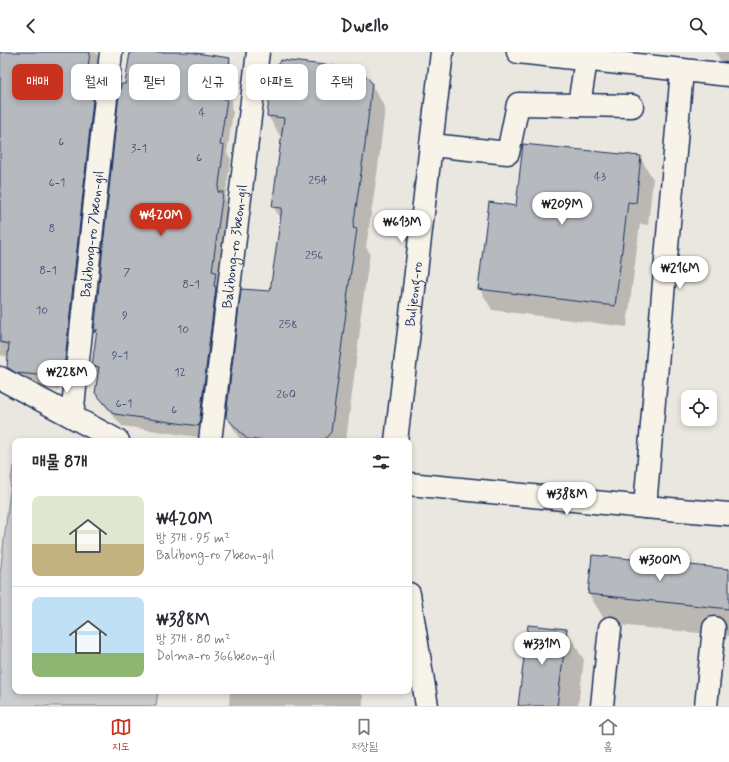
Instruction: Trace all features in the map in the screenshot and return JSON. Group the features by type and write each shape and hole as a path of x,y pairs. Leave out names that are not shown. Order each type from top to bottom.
{"street":[{"name":"Balibong-ro 7beon-gil","path":"72,416 111,52"},
{"name":"Balibong-ro 3beon-gil","path":"210,438 258,52"},
{"name":"Buljeong-ro","path":"396,438 442,52"},
{"path":"518,52 729,75"},
{"path":"579,105 586,60"},
{"path":"645,507 682,70"},
{"path":"431,144 508,153 518,104 632,106"},
{"path":"0,378 112,438"},
{"path":"412,484 729,514"},
{"path":"412,613 427,706"},
{"path":"602,706 610,628"},
{"path":"706,706 714,628"}],"shaded area":[{"path":"12,474 12,694 158,694 156,706 0,706 0,574"}],"building":[{"path":"0,52 90,52 88,64 71,64 71,100 93,100 65,360 49,376 16,373 7,367 9,344 0,342"},
{"path":"130,52 189,52 230,58 229,64 188,64 188,100 227,100 220,145 224,146 218,192 223,192 212,271 216,272 214,286 216,287 199,426 114,414 95,393 99,367 92,366 97,329 94,333 118,100 121,100 121,84 125,84"},
{"path":"281,60 316,64 316,100 366,100 366,76 372,83 353,228 357,229 347,298 340,365 331,432 326,438 246,438 226,417 241,289 270,291 282,208 272,207 284,118 267,116 269,100 308,100 308,64 278,64"},
{"path":"523,144 641,156 636,203 628,202 615,306 478,289 489,202 516,206"},
{"path":"592,555 729,569 729,609 588,594"},
{"path":"528,625 567,629 557,706 518,706"}]}
